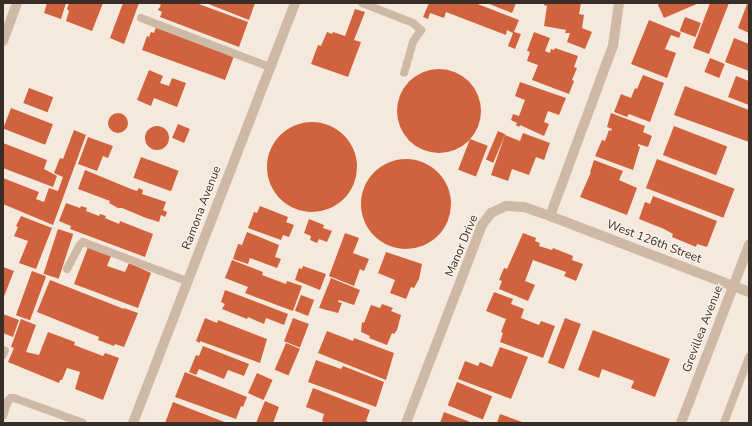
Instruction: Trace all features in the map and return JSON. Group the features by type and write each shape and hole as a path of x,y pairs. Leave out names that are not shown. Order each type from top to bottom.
{"street":[{"path":"3,41 17,3"},
{"name":"Ramona Avenue","path":"133,423 295,3"},
{"path":"550,216 613,46 619,3"},
{"name":"Manor Drive","path":"406,423 482,225 491,213 506,206 524,207 550,216"},
{"name":"West 126th Street","path":"550,216 749,292"},
{"name":"Grevillea Avenue","path":"681,423 749,245"}],"lane":[{"path":"362,3 413,23 422,30 413,42 404,72"},
{"path":"141,18 270,67"},
{"path":"67,270 74,255 83,242 187,281"},
{"path":"724,423 749,357"},
{"path":"3,416 8,401 11,398 14,398 83,423"}],"building":[{"path":"47,3 66,3 61,19 44,13"},
{"path":"69,3 103,3 92,31 66,21 69,11 67,9"},
{"path":"123,3 139,3 124,44 110,38"},
{"path":"157,3 196,3 248,22 239,47 160,17 162,12 158,10 161,5"},
{"path":"206,3 255,3 249,20"},
{"path":"429,3 475,3 519,20 514,32 521,34 515,49 508,46 513,33 507,30 506,35 446,12 444,18 430,13 428,19 423,17"},
{"path":"487,3 516,3 512,13"},
{"path":"544,3 581,3 579,14 584,15 582,28 592,32 585,49 567,42 570,33 565,33 566,30 544,26 547,6 544,5"},
{"path":"660,3 699,3 664,18 658,5"},
{"path":"710,3 729,3 709,54 693,48"},
{"path":"747,4 749,5 749,33 738,28"},
{"path":"355,9 365,12 354,40 361,42 348,77 311,64 318,45 321,46 327,32 332,34 333,32 345,36"},
{"path":"685,17 701,23 695,37 680,31"},
{"path":"649,20 681,33 679,38 671,35 665,49 676,53 667,78 631,64"},
{"path":"156,27 234,56 225,80 142,50 147,36 149,37 151,32 154,33"},
{"path":"534,32 550,38 545,51 550,53 551,49 554,50 555,48 578,56 574,67 577,68 572,80 574,81 569,94 532,80 538,65 527,61 530,52 527,51"},
{"path":"734,38 749,44 749,71 725,62"},
{"path":"710,58 725,64 719,78 704,72"},
{"path":"439,69 447,70 462,76 474,88 480,103 480,119 474,134 462,146 447,152 439,153 431,152 416,146 404,134 398,119 397,111 398,103 404,88 416,76 431,70"},
{"path":"149,70 163,76 160,83 169,86 172,78 186,83 177,107 154,98 151,106 137,100"},
{"path":"643,75 664,83 650,122 629,114 627,117 614,112 621,94 631,98"},
{"path":"736,76 749,81 749,105 728,97"},
{"path":"520,82 566,98 559,115 548,111 544,122 549,124 544,136 520,125 519,127 516,125 517,123 511,120 513,114 519,116 525,100 515,96"},
{"path":"685,86 749,110 749,142 674,115"},
{"path":"29,88 53,97 48,112 23,103"},
{"path":"11,108 53,124 45,145 3,129"},
{"path":"118,113 125,116 128,123 125,130 118,133 111,130 108,123 111,116"},
{"path":"611,113 645,126 643,132 652,136 648,147 638,144 640,147 633,170 595,156 602,140 605,141 609,130 611,131 612,129 607,127"},
{"path":"312,122 329,126 344,135 353,150 357,167 353,184 344,199 329,208 312,212 295,208 280,199 271,184 267,167 271,150 280,135 295,126"},
{"path":"178,124 190,129 184,143 172,138"},
{"path":"157,126 165,130 169,138 165,146 157,150 149,146 145,138 149,130"},
{"path":"674,126 727,146 716,175 663,155"},
{"path":"74,130 86,135 53,225 3,204 3,178 39,192 36,199 44,202 49,188 58,191 63,177 54,173 60,158 63,159"},
{"path":"498,131 505,134 493,163 486,160"},
{"path":"523,133 550,143 544,160 536,157 529,175 512,169 508,181 491,175 505,135 520,141"},
{"path":"88,137 113,146 108,158 103,156 97,171 78,164"},
{"path":"470,139 488,146 476,177 458,170"},
{"path":"3,143 47,160 44,169 57,176 53,187 3,168"},
{"path":"141,157 179,171 171,191 133,178"},
{"path":"406,159 423,163 438,172 447,187 451,204 447,221 438,236 423,245 406,249 389,245 374,236 365,221 361,204 365,187 374,172 389,163"},
{"path":"657,159 734,189 723,218 646,188"},
{"path":"594,160 623,171 619,180 637,188 627,215 580,197 591,172"},
{"path":"85,170 137,191 139,188 143,190 142,194 166,202 163,210 167,212 165,217 161,215 159,222 146,218 122,208 118,208 109,203 110,201 78,189"},
{"path":"653,196 717,221 707,247 697,244 696,247 672,237 673,234 664,229 639,219 645,202 650,204"},
{"path":"66,203 80,208 81,206 87,208 86,211 99,216 100,214 106,216 105,218 119,224 120,221 153,234 145,257 70,229 71,226 59,221"},
{"path":"260,206 288,217 286,222 294,225 289,237 283,235 281,240 248,228 254,212 257,213"},
{"path":"21,216 52,228 36,269 19,263 28,241 14,236 18,227 16,226"},
{"path":"309,219 324,225 323,228 332,231 327,242 319,239 317,243 310,240 311,236 304,233"},
{"path":"58,229 73,234 59,279 43,274"},
{"path":"247,232 279,245 275,257 281,259 277,268 250,258 248,264 233,259 238,244 242,245"},
{"path":"345,233 359,238 353,253 369,259 364,271 360,269 354,286 329,276"},
{"path":"523,233 536,238 535,241 540,243 539,246 552,250 553,248 573,256 572,260 583,264 576,281 564,276 566,272 533,260 525,281 535,285 528,301 499,289 502,281 499,280 504,268 507,269"},
{"path":"88,247 111,256 107,266 125,272 129,263 151,273 138,308 74,284"},
{"path":"386,252 422,264 419,279 414,288 411,287 406,299 390,293 395,280 378,273"},
{"path":"232,260 263,272 262,275 286,284 287,281 302,286 293,311 245,293 248,287 225,278"},
{"path":"303,266 326,274 320,290 295,280 299,268 302,269"},
{"path":"3,267 14,271 3,299"},
{"path":"32,271 46,276 30,320 16,315"},
{"path":"331,278 360,290 354,305 339,300 338,302 342,303 338,313 319,308"},
{"path":"50,280 138,313 124,347 115,344 114,346 98,340 99,337 37,312"},
{"path":"225,290 288,314 284,325 266,318 264,324 248,317 247,319 222,309 225,304 221,302"},
{"path":"494,292 513,299 511,304 524,309 521,318 539,325 541,321 555,326 543,358 500,342 503,333 501,332 506,319 486,311"},
{"path":"301,295 314,300 308,316 295,311"},
{"path":"382,304 393,308 391,311 401,315 397,330 394,334 392,333 387,345 369,338 370,336 361,332 362,322 364,323 371,305 380,308"},
{"path":"3,314 19,320 13,337 3,333"},
{"path":"205,318 217,323 218,320 267,339 260,363 200,341 200,343 196,341"},
{"path":"293,318 309,324 300,347 284,341"},
{"path":"565,318 581,324 564,369 548,363"},
{"path":"21,319 36,325 26,352 39,355 48,332 75,342 74,345 103,356 105,353 119,358 103,400 75,389 80,372 67,368 62,380 60,380 59,383 8,362 14,348 11,347"},
{"path":"593,330 670,359 655,397 631,388 634,381 602,369 599,378 578,370"},
{"path":"327,331 353,341 354,338 394,353 386,380 318,353"},
{"path":"286,343 300,349 288,376 275,370"},
{"path":"203,346 249,364 244,376 228,370 224,379 199,369 196,375 189,372 196,355 199,356"},
{"path":"500,347 528,357 511,399 458,379 465,361 478,366 480,362 492,367"},
{"path":"316,360 341,369 343,366 384,382 376,407 308,382"},
{"path":"185,372 247,397 243,407 241,406 236,419 175,397"},
{"path":"257,373 273,380 264,400 248,393"},
{"path":"457,382 492,396 483,419 448,405"},
{"path":"313,388 370,410 366,421 372,423 326,423 322,421 324,414 306,407"},
{"path":"265,401 279,407 273,423 256,423"},
{"path":"173,402 227,423 165,423"},
{"path":"444,412 473,423 440,423"},
{"path":"500,414 525,423 497,423"}]}
